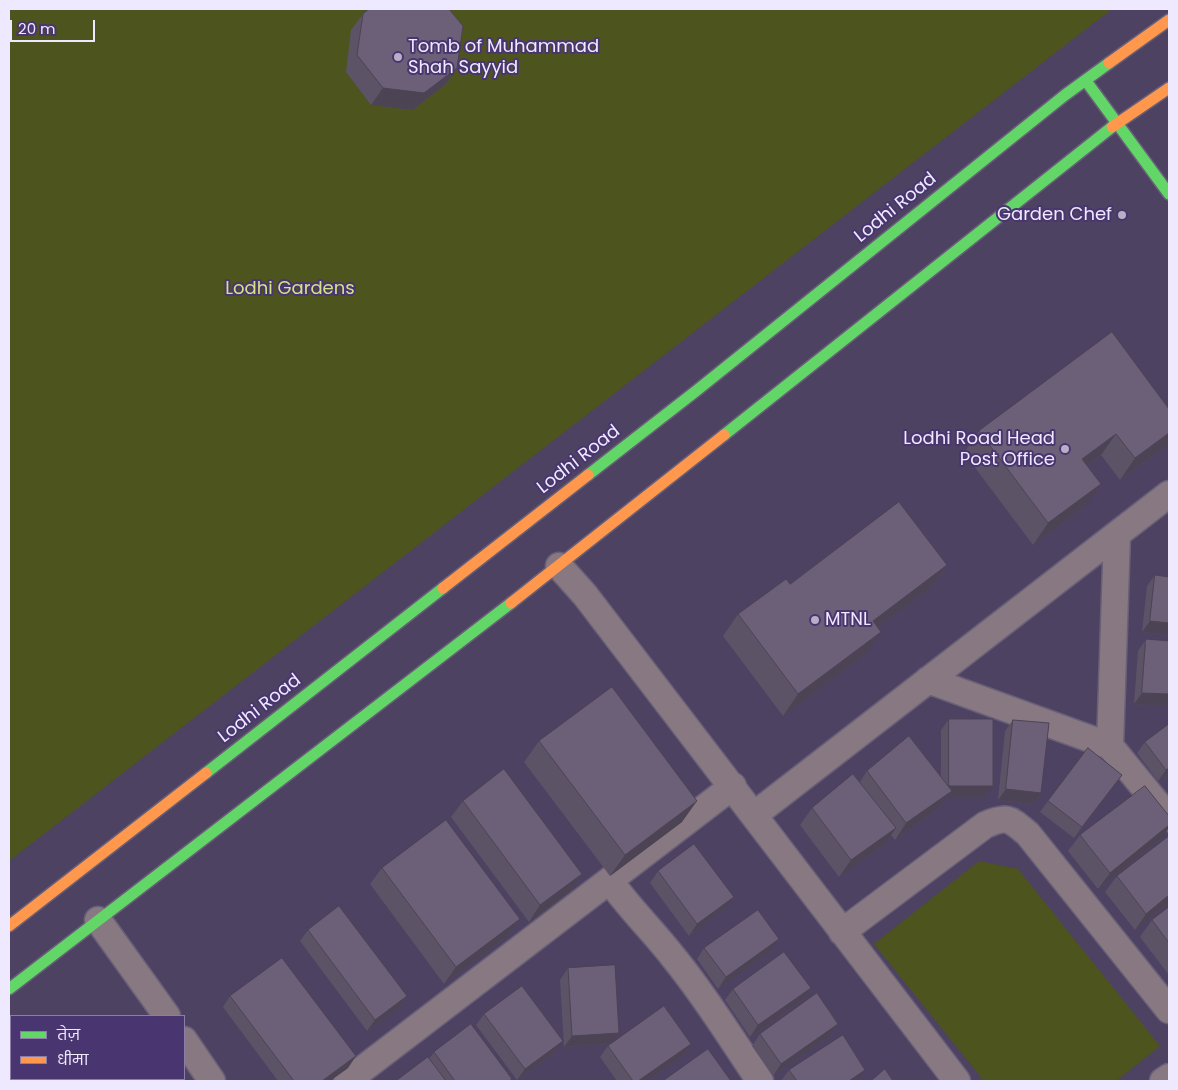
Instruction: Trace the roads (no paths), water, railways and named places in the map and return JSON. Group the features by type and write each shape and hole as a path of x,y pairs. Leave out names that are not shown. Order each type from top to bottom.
{"main road":[{"name":"Lodhi Road","path":"9,926 696,391 1065,95 1169,20"},
{"path":"1086,81 1169,194"},
{"path":"9,989 559,566 1117,124 1169,88"}],"street":[{"path":"754,815 1169,494"},
{"path":"1110,746 1117,534"},
{"path":"559,566 585,594 957,1081"},
{"path":"928,680 1110,746 1169,818"},
{"path":"347,1081 733,786"},
{"path":"842,932 985,825 1000,819 1012,821 1028,834 1169,1010"},
{"path":"610,881 685,972 760,1081"},
{"path":"98,920 166,1015"},
{"path":"185,1041 212,1081"},
{"path":"1164,1081 1169,1077"}],"place":[{"name":"Tomb of Muhammad Shah Sayyid","path":"398,57"},
{"name":"Garden Chef","path":"1122,215"},
{"name":"Lodhi Road Head Post Office","path":"1065,449"},
{"name":"MTNL","path":"815,620"}],"park label":[{"name":"Lodhi Gardens","path":"290,289"}]}
